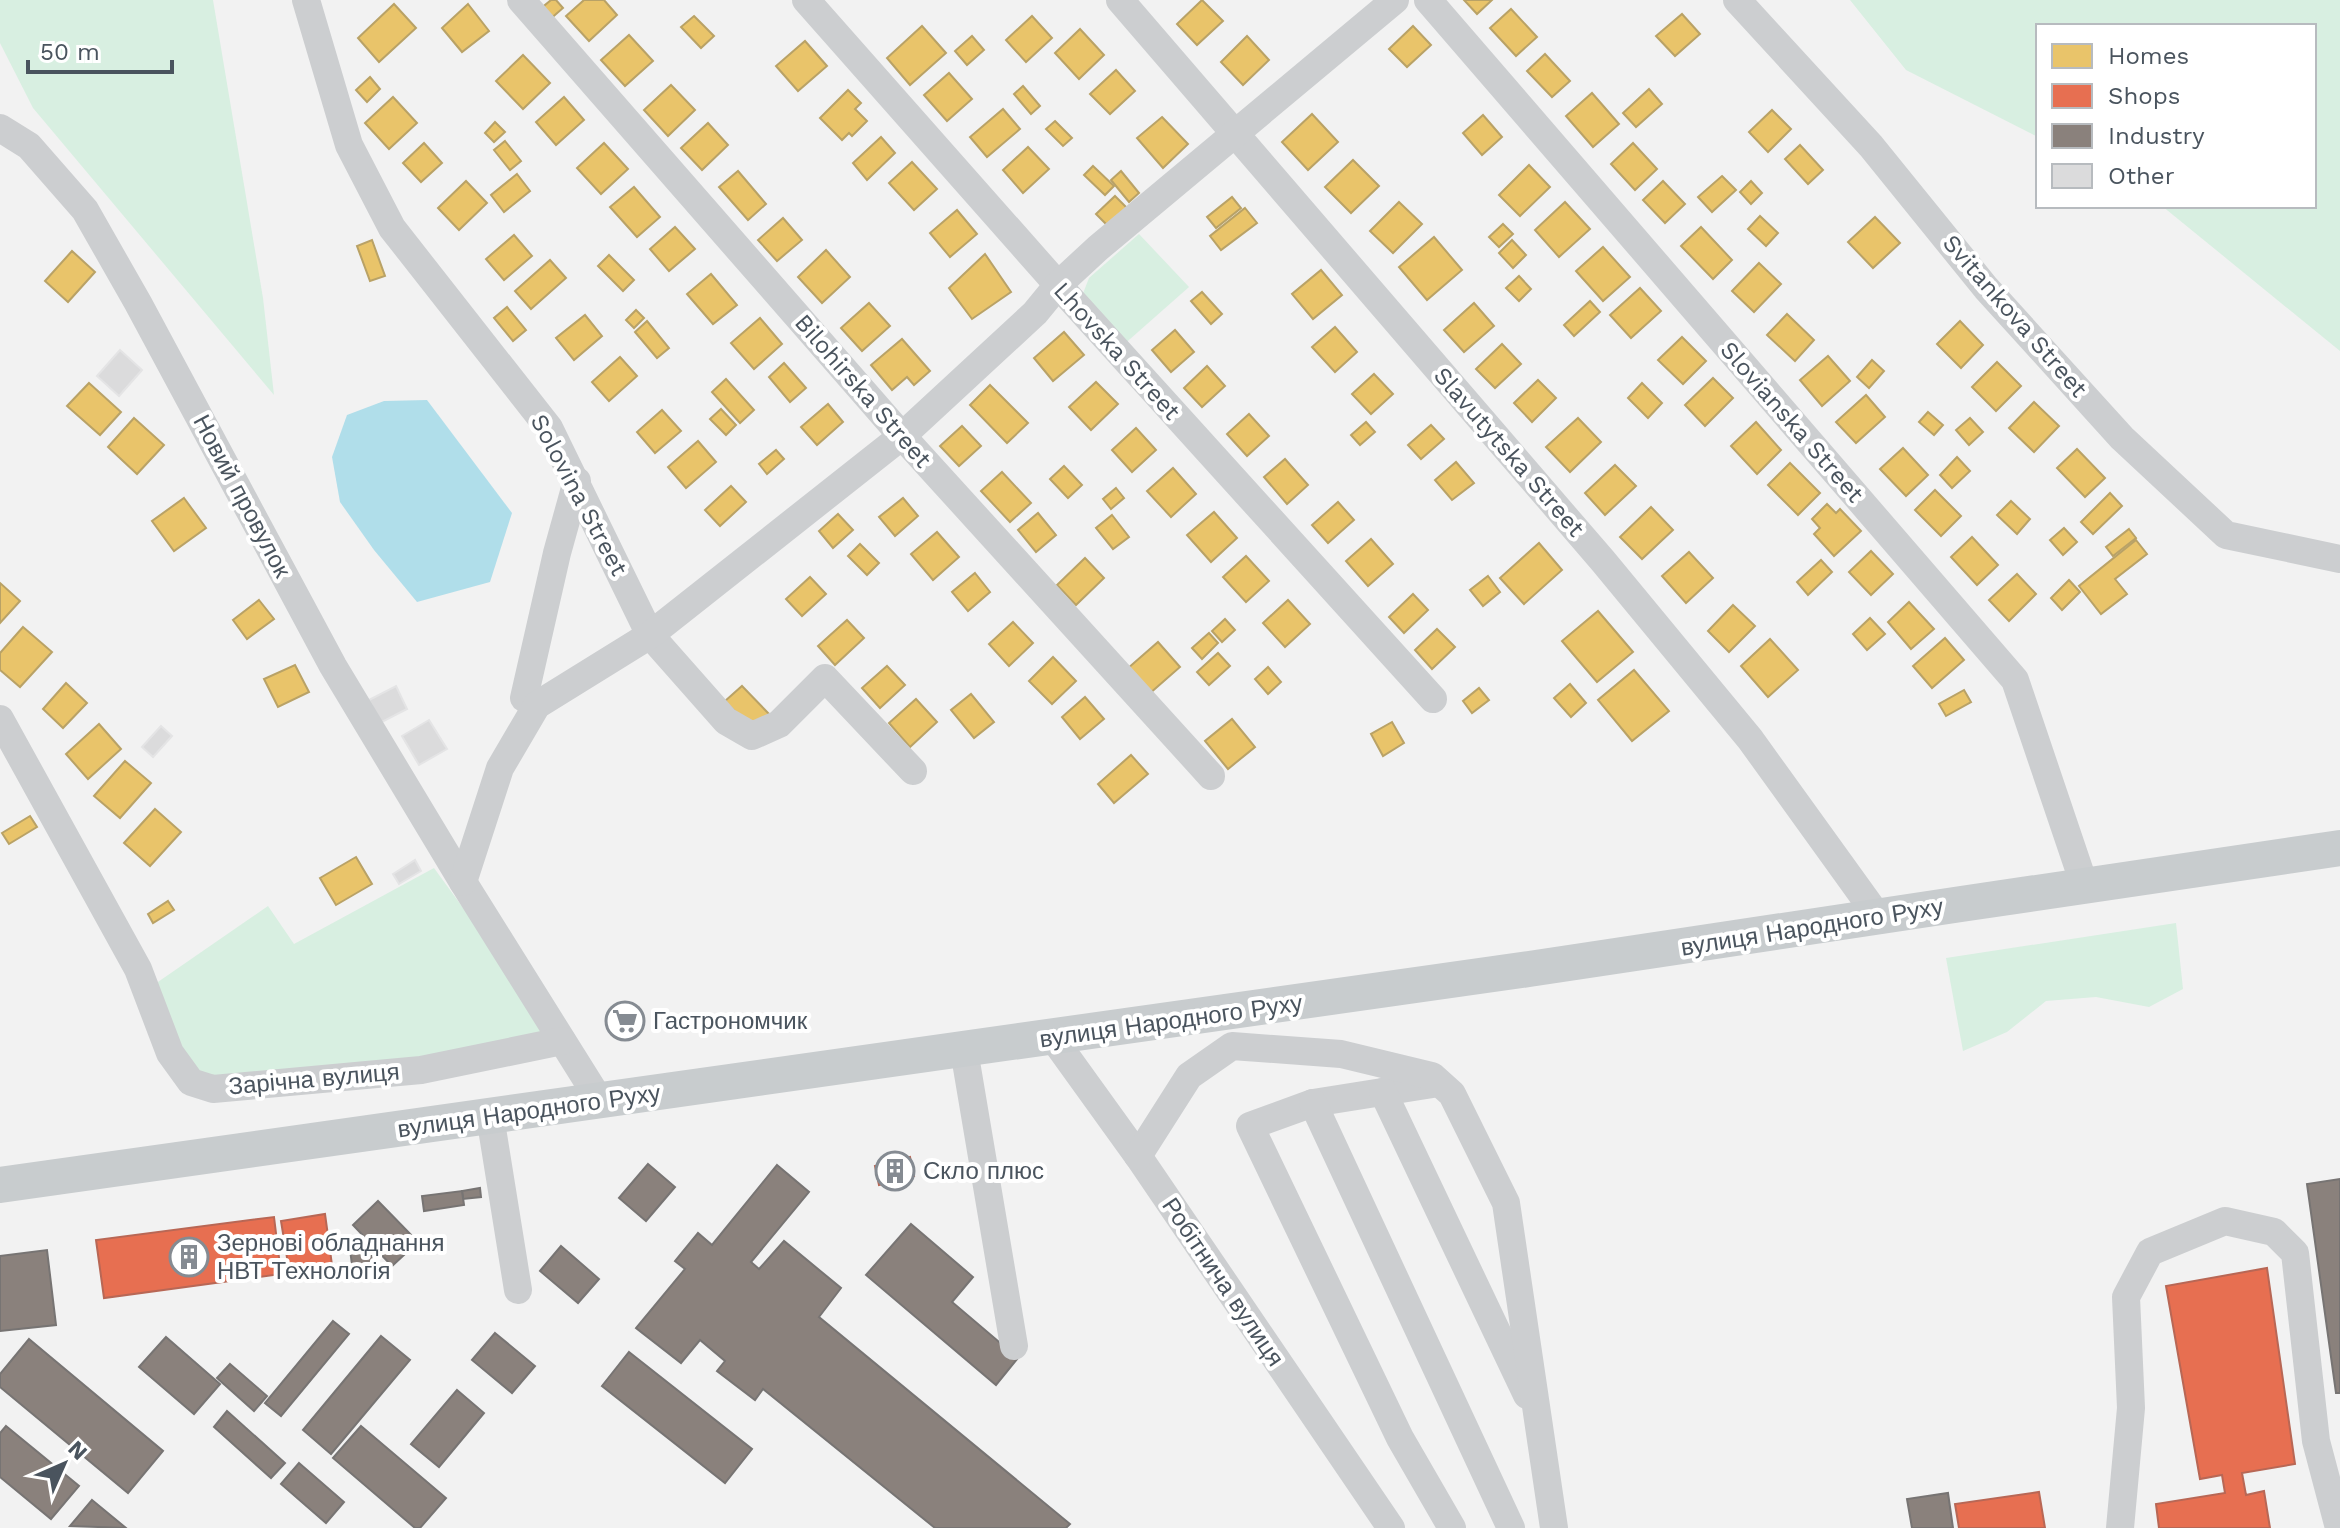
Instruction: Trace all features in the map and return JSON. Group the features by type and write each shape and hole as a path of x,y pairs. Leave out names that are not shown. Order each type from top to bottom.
{"main road":[{"name":"вулиця Народного Руху","path":"0,1185 1053,1038 2340,848"}],"street":[{"name":"Solovina Street","path":"306,0 349,145 392,228 549,428 650,635 726,721 752,736 779,724 825,678 913,771"},
{"name":"Bilohirska Street","path":"521,0 902,436 1211,776"},
{"name":"Lhovska Street","path":"806,0 1058,285 1433,699"},
{"name":"Slavutytska Street","path":"1120,0 1603,561 1740,727 1879,918"},
{"path":"463,882 500,768 537,705 650,635 902,436 1035,313 1058,285 1395,0"},
{"name":"Slovianska Street","path":"1428,0 2015,680 2084,884"},
{"name":"Svitankova Street","path":"1737,0 1871,146 1986,288 2111,426 2226,535 2340,559"},
{"name":"Новий провулок","path":"0,128 29,146 85,210 333,666 600,1101"},
{"path":"537,705 524,698 577,481"},
{"name":"Зарічна вулиця","path":"0,719 138,969 170,1053 191,1082 213,1089 421,1070 562,1041"},
{"name":"Робітнича вулиця","path":"1053,1038 1138,1156 1391,1528"},
{"path":"1138,1156 1189,1076 1232,1046 1341,1054 1432,1076 1440,1083 1452,1094 1506,1203 1554,1528"},
{"path":"964,1050 1014,1346"},
{"path":"1440,1083 1313,1103 1250,1126 1400,1438 1452,1528"},
{"path":"1383,1092 1539,1420"},
{"path":"1313,1103 1511,1528"},
{"path":"490,1116 518,1290"},
{"path":"2120,1528 2131,1408 2126,1297 2150,1252 2225,1221 2274,1232 2295,1253 2316,1441 2339,1528"}],"green space":[{"path":"0,0 213,0 263,298 274,395 33,108 0,43"},
{"path":"1850,0 2340,0 2340,351 2164,208 2316,208 2316,24 2036,24 2036,136 1906,70"},
{"path":"1139,234 1189,287 1121,347 1082,296 1089,278"},
{"path":"434,868 528,997 547,1037 391,1064 220,1080 194,1074 155,984 268,906 294,944"},
{"path":"2176,923 2183,989 2149,1007 2096,997 2046,1001 2007,1032 1963,1051 1946,958"}],"water":[{"path":"427,400 512,513 490,582 417,602 340,502 332,457 347,415 384,401"}],"building: Homes":[{"path":"551,0 556,0 563,8 548,21 539,10"},
{"path":"584,0 604,0 617,15 589,41 566,16"},
{"path":"1202,0 1223,21 1197,45 1177,24"},
{"path":"1464,0 1492,0 1477,14"},
{"path":"394,4 416,28 379,62 358,38"},
{"path":"468,4 489,31 462,52 442,28"},
{"path":"1511,9 1537,37 1516,56 1490,28"},
{"path":"1682,14 1700,34 1675,56 1656,36"},
{"path":"694,16 714,36 701,48 681,27"},
{"path":"1032,16 1052,38 1026,62 1006,40"},
{"path":"922,26 946,53 910,85 887,58"},
{"path":"1413,26 1431,45 1407,67 1389,49"},
{"path":"1080,29 1104,55 1079,79 1055,53"},
{"path":"629,35 653,61 625,86 601,60"},
{"path":"972,36 984,50 967,65 955,51"},
{"path":"1247,36 1269,60 1243,85 1221,62"},
{"path":"805,41 827,66 798,91 776,66"},
{"path":"1545,54 1570,81 1552,97 1527,71"},
{"path":"523,55 550,83 523,109 496,81"},
{"path":"1116,70 1135,91 1110,114 1090,94"},
{"path":"949,73 972,99 947,121 924,95"},
{"path":"370,77 380,89 367,102 356,90"},
{"path":"671,85 695,110 668,136 644,110"},
{"path":"1023,86 1040,106 1031,114 1014,94"},
{"path":"1649,89 1662,104 1636,127 1623,113"},
{"path":"848,90 861,103 855,109 867,121 852,136 849,133 842,140 820,118"},
{"path":"1592,93 1619,124 1593,147 1566,116"},
{"path":"393,97 417,123 389,149 365,123"},
{"path":"564,97 584,120 556,145 536,122"},
{"path":"1003,109 1020,129 987,157 970,137"},
{"path":"1772,110 1791,129 1768,152 1749,132"},
{"path":"1312,114 1338,142 1308,170 1282,142"},
{"path":"1483,115 1502,137 1482,155 1463,133"},
{"path":"1162,117 1188,144 1163,168 1137,138"},
{"path":"1055,121 1072,138 1063,146 1046,129"},
{"path":"495,122 505,132 494,142 485,133"},
{"path":"708,123 728,145 702,170 681,148"},
{"path":"881,137 895,153 867,180 853,163"},
{"path":"505,141 521,161 510,170 494,150"},
{"path":"424,143 442,163 421,182 403,163"},
{"path":"604,143 628,169 601,194 577,168"},
{"path":"1633,143 1657,169 1635,190 1611,164"},
{"path":"1800,145 1823,170 1808,184 1785,159"},
{"path":"1028,147 1049,169 1023,193 1003,170"},
{"path":"1353,160 1379,186 1351,213 1325,187"},
{"path":"912,162 937,189 914,210 889,183"},
{"path":"1529,165 1550,187 1520,216 1499,195"},
{"path":"1093,166 1114,186 1105,195 1084,175"},
{"path":"738,171 766,204 748,220 719,187"},
{"path":"1121,171 1139,193 1129,202 1111,180"},
{"path":"517,174 530,191 504,212 491,195"},
{"path":"1722,176 1736,190 1712,212 1698,197"},
{"path":"466,181 487,203 459,230 438,208"},
{"path":"1663,181 1685,204 1665,223 1643,200"},
{"path":"1751,181 1762,193 1751,204 1740,192"},
{"path":"634,187 660,217 637,237 610,207"},
{"path":"1115,196 1127,208 1108,226 1096,214"},
{"path":"1232,197 1241,208 1216,228 1207,217"},
{"path":"1399,202 1422,224 1393,253 1370,231"},
{"path":"1565,202 1590,229 1559,257 1535,230"},
{"path":"1245,208 1257,223 1221,250 1210,236"},
{"path":"957,210 977,234 950,257 930,233"},
{"path":"1760,216 1778,233 1766,246 1748,229"},
{"path":"1875,217 1900,243 1873,268 1848,242"},
{"path":"783,218 802,240 777,261 758,240"},
{"path":"1503,224 1513,234 1499,247 1489,237"},
{"path":"675,227 695,249 669,271 650,249"},
{"path":"1701,227 1732,260 1713,279 1681,246"},
{"path":"514,235 532,256 504,280 486,259"},
{"path":"1434,237 1462,270 1427,300 1399,267"},
{"path":"372,240 385,276 370,281 357,246"},
{"path":"1512,240 1526,255 1513,268 1499,253"},
{"path":"1603,247 1630,277 1603,301 1576,271"},
{"path":"826,250 850,277 822,303 798,277"},
{"path":"72,251 95,272 68,302 45,281"},
{"path":"985,254 1011,292 972,319 949,288"},
{"path":"609,255 634,280 623,291 598,266"},
{"path":"550,260 566,278 531,309 515,291"},
{"path":"1759,263 1781,284 1754,312 1732,291"},
{"path":"1321,270 1342,295 1313,319 1292,294"},
{"path":"711,274 737,305 713,324 687,294"},
{"path":"1519,276 1531,289 1519,301 1506,288"},
{"path":"1640,288 1661,311 1631,338 1610,315"},
{"path":"1202,292 1222,314 1211,324 1191,301"},
{"path":"1590,301 1600,312 1574,336 1564,325"},
{"path":"869,303 890,326 862,351 841,328"},
{"path":"1474,303 1494,326 1464,352 1444,330"},
{"path":"507,307 526,330 513,341 494,318"},
{"path":"636,310 644,318 634,328 626,320"},
{"path":"1787,314 1814,340 1795,361 1767,335"},
{"path":"585,315 602,336 574,360 556,338"},
{"path":"760,318 782,344 754,369 731,343"},
{"path":"647,321 669,348 657,358 635,332"},
{"path":"1960,321 1983,345 1961,368 1937,344"},
{"path":"1335,327 1357,352 1335,372 1312,347"},
{"path":"1175,330 1194,352 1171,372 1152,350"},
{"path":"1064,332 1084,355 1053,381 1034,358"},
{"path":"1682,337 1706,361 1683,384 1658,360"},
{"path":"902,339 930,371 914,385 907,377 892,390 871,365"},
{"path":"1502,344 1521,364 1495,388 1476,369"},
{"path":"1828,356 1850,381 1822,406 1800,380"},
{"path":"620,357 637,376 609,401 592,382"},
{"path":"1872,360 1884,371 1869,388 1857,377"},
{"path":"1997,362 2021,386 1996,411 1972,387"},
{"path":"784,363 806,388 790,402 769,377"},
{"path":"1207,366 1225,386 1202,407 1184,388"},
{"path":"1374,374 1393,394 1371,414 1352,394"},
{"path":"1713,378 1733,398 1705,426 1685,405"},
{"path":"726,379 754,410 740,423 712,392"},
{"path":"1538,380 1556,398 1532,422 1514,403"},
{"path":"1096,382 1118,404 1091,430 1069,407"},
{"path":"89,383 121,412 100,435 67,406"},
{"path":"1642,383 1662,403 1648,418 1628,398"},
{"path":"990,385 1028,423 1007,443 970,405"},
{"path":"1866,395 1885,417 1856,443 1836,422"},
{"path":"2034,402 2059,426 2034,452 2009,428"},
{"path":"828,404 843,422 817,445 801,427"},
{"path":"721,409 736,425 726,435 710,419"},
{"path":"662,410 681,431 655,453 637,432"},
{"path":"1928,412 1943,425 1934,435 1919,422"},
{"path":"1249,414 1269,436 1247,456 1227,434"},
{"path":"134,418 164,445 137,474 108,447"},
{"path":"1578,418 1601,442 1570,472 1546,447"},
{"path":"1970,418 1983,432 1969,445 1956,430"},
{"path":"1366,422 1375,432 1360,445 1351,435"},
{"path":"1756,422 1781,450 1757,474 1731,446"},
{"path":"1431,425 1444,439 1421,459 1408,445"},
{"path":"962,426 981,446 959,466 940,446"},
{"path":"1136,428 1156,450 1132,472 1112,450"},
{"path":"698,441 716,462 686,488 668,467"},
{"path":"1903,448 1928,475 1906,496 1880,469"},
{"path":"2077,449 2105,478 2085,497 2057,468"},
{"path":"776,450 784,459 767,474 759,464"},
{"path":"1957,457 1970,471 1952,488 1940,475"},
{"path":"1285,459 1308,485 1287,504 1264,477"},
{"path":"1456,462 1474,483 1452,500 1435,480"},
{"path":"1790,463 1820,493 1798,515 1768,485"},
{"path":"1615,465 1636,486 1605,515 1585,493"},
{"path":"1064,466 1082,485 1068,498 1050,479"},
{"path":"1173,468 1196,494 1171,517 1147,491"},
{"path":"1002,472 1031,503 1010,522 981,491"},
{"path":"731,486 746,502 720,526 705,510"},
{"path":"1116,488 1124,498 1111,509 1103,499"},
{"path":"1935,490 1961,516 1941,536 1915,510"},
{"path":"2110,493 2122,506 2093,534 2081,522"},
{"path":"184,498 206,528 174,551 152,521"},
{"path":"903,498 918,516 895,536 879,517"},
{"path":"2011,501 2030,519 2017,534 1997,515"},
{"path":"1338,502 1354,520 1328,543 1312,525"},
{"path":"1827,504 1836,513 1840,509 1861,531 1834,556 1814,534 1820,528 1812,519"},
{"path":"1651,507 1673,530 1642,559 1620,537"},
{"path":"1214,512 1237,538 1211,562 1187,535"},
{"path":"1038,513 1056,535 1036,552 1018,530"},
{"path":"838,514 853,530 833,548 819,531"},
{"path":"1112,515 1129,537 1113,549 1096,528"},
{"path":"2064,528 2077,542 2063,555 2050,540"},
{"path":"2129,529 2136,538 2113,556 2106,547"},
{"path":"937,532 959,557 933,580 911,554"},
{"path":"1972,537 1998,565 1977,585 1951,557"},
{"path":"1371,539 1393,564 1368,586 1346,561"},
{"path":"2136,540 2147,554 2115,579 2127,594 2101,614 2079,586"},
{"path":"1539,543 1562,570 1524,604 1500,578"},
{"path":"860,544 879,563 867,575 848,556"},
{"path":"1871,551 1893,574 1871,595 1849,572"},
{"path":"1689,552 1713,578 1686,603 1662,576"},
{"path":"1246,556 1269,581 1246,602 1223,577"},
{"path":"1085,558 1104,578 1076,605 1057,585"},
{"path":"1821,560 1832,572 1808,595 1797,582"},
{"path":"975,573 990,592 968,611 952,592"},
{"path":"2017,574 2036,594 2009,621 1989,600"},
{"path":"1488,576 1500,592 1483,606 1470,590"},
{"path":"810,577 826,594 802,616 786,599"},
{"path":"2069,580 2080,592 2062,610 2051,598"},
{"path":"0,583 20,601 0,623"},
{"path":"1413,594 1428,610 1404,633 1389,617"},
{"path":"259,600 274,619 247,639 233,620"},
{"path":"1288,600 1310,624 1285,647 1263,623"},
{"path":"1909,602 1934,629 1911,649 1888,622"},
{"path":"1733,605 1755,626 1729,652 1708,631"},
{"path":"1598,611 1633,652 1597,682 1562,641"},
{"path":"1870,618 1885,634 1867,650 1853,634"},
{"path":"1225,619 1235,630 1222,642 1212,631"},
{"path":"847,620 864,638 835,665 818,646"},
{"path":"1013,622 1033,643 1009,666 989,644"},
{"path":"23,627 52,652 20,687 0,670 0,653"},
{"path":"1437,629 1455,647 1432,669 1415,650"},
{"path":"1209,633 1218,643 1202,659 1192,648"},
{"path":"1945,638 1964,660 1932,688 1913,666"},
{"path":"1770,639 1798,670 1768,697 1741,666"},
{"path":"1158,642 1180,667 1149,694 1127,669"},
{"path":"1218,653 1230,666 1209,685 1197,672"},
{"path":"1053,657 1076,681 1052,704 1029,681"},
{"path":"295,665 309,692 278,707 264,679"},
{"path":"887,666 905,685 880,708 862,688"},
{"path":"1268,667 1281,682 1268,694 1255,679"},
{"path":"1634,670 1669,711 1632,741 1598,700"},
{"path":"66,683 87,703 63,728 43,709"},
{"path":"1570,684 1586,703 1571,717 1554,698"},
{"path":"742,686 769,714 752,730 725,701"},
{"path":"1479,688 1489,700 1472,713 1463,701"},
{"path":"1964,690 1971,702 1946,716 1939,704"},
{"path":"971,694 994,722 974,738 951,710"},
{"path":"1085,697 1104,719 1080,739 1062,717"},
{"path":"916,699 937,722 910,747 889,723"},
{"path":"1232,719 1255,747 1228,769 1205,741"},
{"path":"1392,722 1404,743 1383,756 1371,734"},
{"path":"99,724 121,749 88,779 66,754"},
{"path":"1131,755 1148,774 1114,803 1098,784"},
{"path":"125,761 151,783 120,818 94,796"},
{"path":"155,809 181,832 150,866 124,843"},
{"path":"30,816 37,827 9,844 2,833"},
{"path":"356,857 372,884 336,905 320,878"},
{"path":"168,901 174,910 153,923 148,914"}],"building: Shops":[{"name":"Гастрономчик","path":"639,1008 642,1027 612,1033 608,1014"},
{"name":"Скло плюс","path":"910,1157 914,1176 879,1185 875,1166"},
{"path":"325,1214 332,1265 289,1270 281,1221"},
{"name":"Зернові обладнання НВТ Технологія","path":"274,1217 281,1274 104,1298 96,1240"},
{"path":"2267,1268 2295,1464 2242,1473 2246,1495 2264,1491 2270,1528 2159,1528 2156,1504 2225,1493 2222,1475 2200,1479 2166,1286"},
{"path":"2039,1492 2045,1528 1959,1528 1955,1504"}],"building: Industry":[{"path":"648,1164 675,1187 646,1221 619,1198"},
{"path":"777,1165 809,1192 751,1262 759,1269 784,1241 841,1288 819,1317 1070,1524 1066,1528 935,1528 763,1389 755,1400 717,1371 725,1361 700,1340 681,1363 636,1328 685,1269 675,1261 698,1233 712,1245"},
{"path":"2340,1179 2340,1393 2336,1393 2307,1184"},
{"path":"480,1188 481,1197 463,1199 462,1191"},
{"path":"462,1191 464,1205 424,1211 422,1196"},
{"path":"378,1201 418,1242 392,1266 353,1225"},
{"path":"911,1224 973,1277 952,1302 1018,1358 996,1385 866,1275"},
{"path":"371,1246 375,1278 354,1281 350,1249"},
{"path":"561,1246 599,1279 578,1303 540,1271"},
{"path":"47,1250 56,1325 0,1331 0,1256"},
{"path":"333,1321 349,1334 281,1416 265,1403"},
{"path":"495,1333 535,1366 512,1393 472,1360"},
{"path":"381,1336 410,1360 331,1454 303,1430"},
{"path":"166,1337 220,1384 194,1414 139,1367"},
{"path":"29,1339 163,1451 128,1493 0,1387 0,1374"},
{"path":"629,1352 752,1449 725,1483 602,1386"},
{"path":"230,1364 267,1396 254,1411 217,1378"},
{"path":"457,1390 484,1413 439,1467 411,1444"},
{"path":"227,1411 285,1463 271,1478 214,1427"},
{"path":"6,1426 79,1486 51,1519 0,1477 0,1433"},
{"path":"361,1426 446,1498 420,1528 415,1528 333,1458"},
{"path":"299,1463 344,1502 326,1523 281,1484"},
{"path":"1948,1493 1953,1528 1912,1528 1907,1499"},
{"path":"92,1500 126,1528 70,1526"}],"building: Other":[{"path":"120,350 142,370 119,396 97,376"},
{"path":"396,686 407,709 380,723 369,700"},
{"path":"429,720 447,749 419,765 402,736"},
{"path":"161,726 172,736 153,757 142,747"},
{"path":"415,860 421,871 399,884 393,874"}],"place":[{"name":"Гастрономчик","path":"625,1021"},
{"name":"Скло плюс","path":"895,1171"},
{"name":"Зернові обладнання НВТ Технологія","path":"189,1257"}]}
